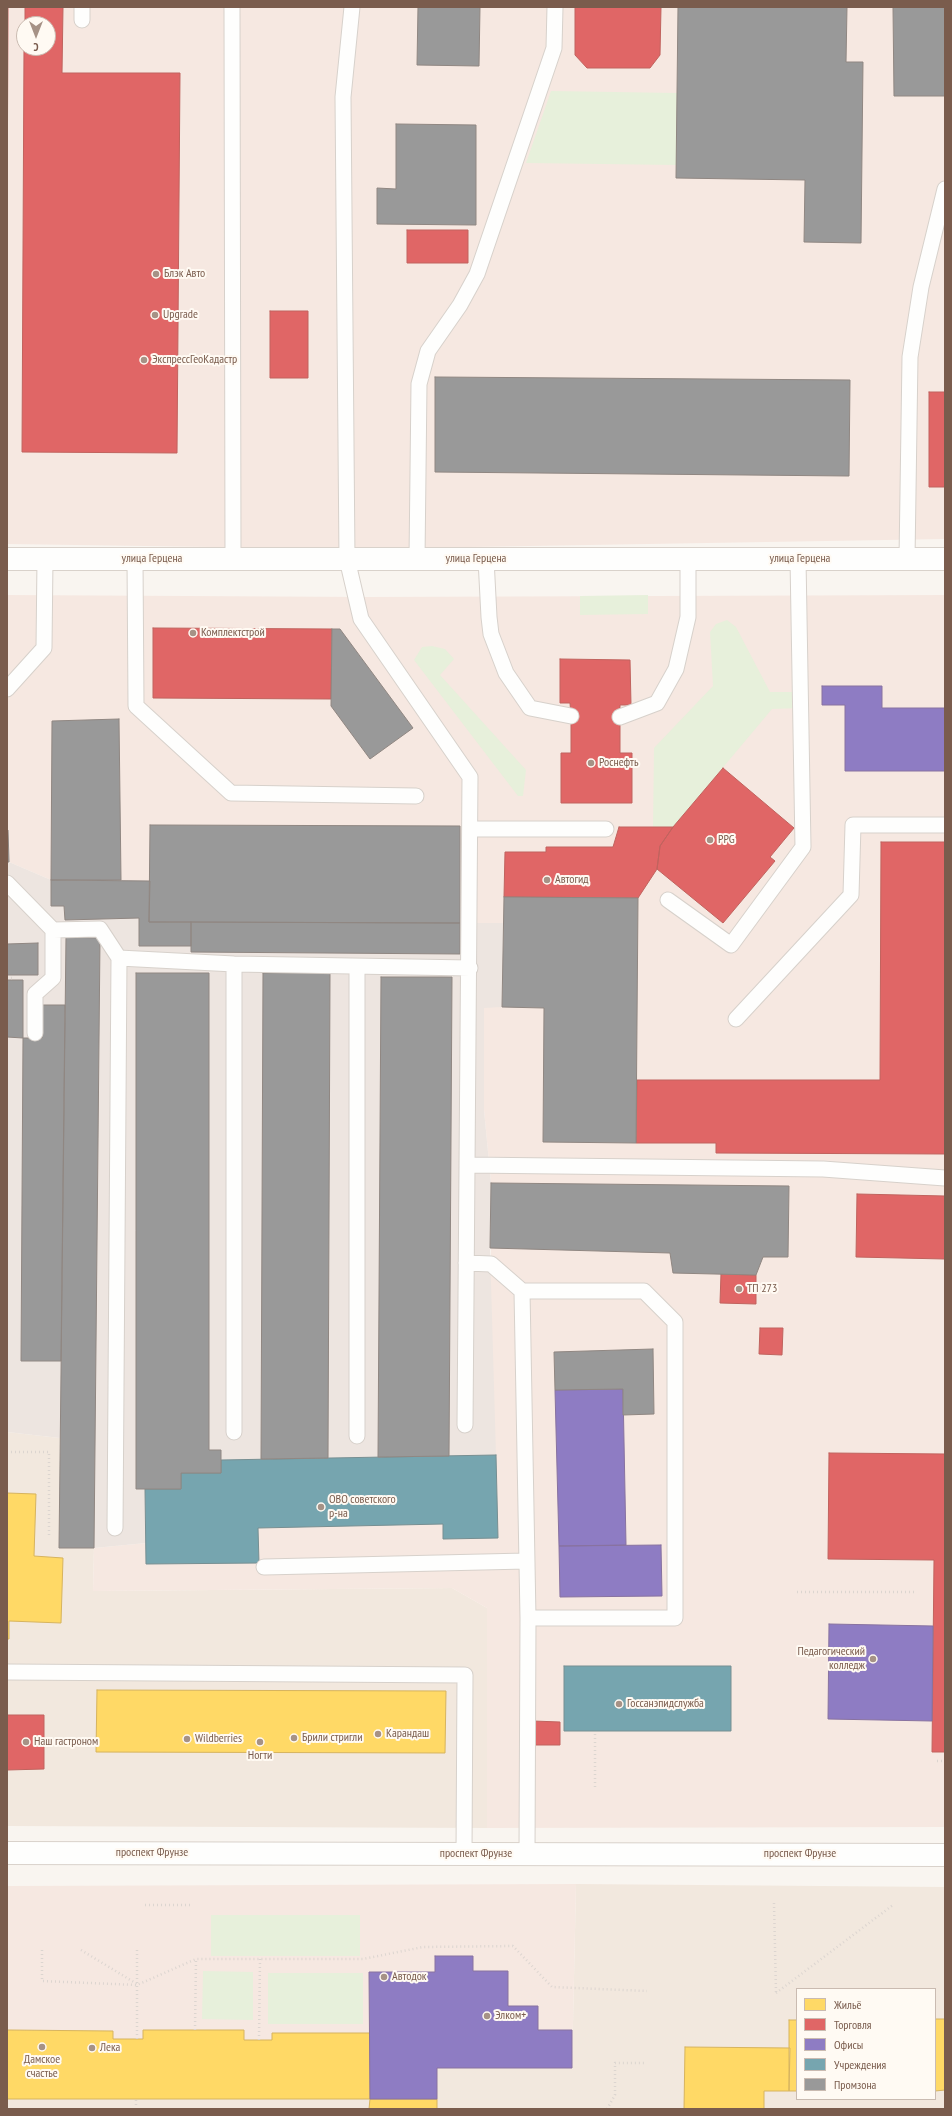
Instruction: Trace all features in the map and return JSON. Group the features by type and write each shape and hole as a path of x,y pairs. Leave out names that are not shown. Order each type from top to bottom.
{"street":[{"name":"улица Герцена","path":"7,559 945,559"},
{"name":"проспект Фрунзе","path":"7,1853 945,1855"}],"lane":[{"path":"232,7 233,559"},
{"path":"352,7 344,97 347,559 361,619 470,777 470,968 465,1425"},
{"path":"417,559 419,384 428,351 460,305 477,274 554,48 555,7"},
{"path":"907,559 910,357 921,287 945,189"},
{"path":"7,689 44,648 45,559"},
{"path":"135,559 136,706 231,794 416,796"},
{"path":"486,559 489,617 492,634 506,673 530,708 570,716"},
{"path":"620,717 657,703 676,669 688,617 688,559"},
{"path":"668,900 731,945 802,846 798,559"},
{"path":"736,1019 851,895 853,824 945,824"},
{"path":"470,829 606,829"},
{"path":"7,883 53,930 53,978 35,994 35,1033"},
{"path":"53,930 100,929 119,958 115,1528"},
{"path":"119,958 234,964 470,968"},
{"path":"234,964 234,1432"},
{"path":"357,967 357,1436"},
{"path":"468,1165 823,1169 945,1178"},
{"path":"466,1263 491,1264 522,1291 644,1291 675,1322 675,1618 528,1618"},
{"path":"522,1291 528,1618 527,1854"},
{"path":"264,1566 526,1562"},
{"path":"7,1672 465,1675 464,1854"}],"path":[{"path":"7,1452 49,1452 49,1538"},
{"path":"797,1592 917,1592"},
{"path":"595,1731 595,1787"},
{"path":"936,1761 945,1761"},
{"path":"774,1903 776,1993 893,1904"},
{"path":"145,1905 192,1905"},
{"path":"42,1950 42,1981 137,1985 196,1959 364,1959 423,1947 513,1946 552,1988 647,1991"},
{"path":"82,1950 137,1985"},
{"path":"137,1950 137,2039"},
{"path":"196,1959 196,2030"},
{"path":"260,1959 260,2040"},
{"path":"606,2109 615,2095 616,2063 646,2063"},
{"path":"136,2099 136,2109"}],"shaded area":[{"path":"7,7 945,7 945,539 351,549 7,544"},
{"path":"7,595 366,597 945,595 945,1827 487,1828 487,1608 452,1588 93,1591 94,1548 146,1543 145,1489 221,1460 449,1456 491,1264 491,1183 484,1110 484,1007 502,1007 503,923 460,923 121,880 51,880 9,862 7,830"},
{"path":"7,830 9,862 51,880 150,881 460,923 504,923 502,1007 484,1008 484,1110 491,1183 490,1248 496,1455 222,1460 181,1489 145,1489 146,1543 94,1548 59,1548 60,1438 7,1432"},
{"path":"7,1432 60,1438 59,1548 94,1548 93,1591 452,1588 487,1608 487,1828 7,1826"},
{"path":"576,1884 945,1887 945,2109 7,2109 7,2030 113,2031 113,2039 142,2039 143,2030 272,2040 272,2033 370,2033 437,2068 572,2068"},
{"path":"576,1884 572,2068 438,2068 437,2099 370,2099 369,2033 272,2033 272,2040 244,2040 143,2030 143,2039 113,2039 113,2031 7,2030 7,1886"}],"green space":[{"path":"551,91 677,93 676,165 526,163"},
{"path":"648,595 648,614 580,615 580,596"},
{"path":"727,620 736,627 770,692 799,692 800,708 772,709 673,827 653,827 654,748 713,686 710,632 716,624"},
{"path":"432,646 445,649 454,659 440,675 526,770 523,796 518,796 414,660 422,647"},
{"path":"211,1915 360,1915 360,1956 211,1956"},
{"path":"203,1971 253,1972 253,2020 202,2019"},
{"path":"268,1973 363,1973 363,2024 268,2024"}],"building: Жильё":[{"path":"7,1493 36,1494 34,1556 63,1558 61,1623 9,1621 9,1639 7,1639"},
{"path":"97,1690 446,1691 445,1753 96,1752"},
{"path":"936,2019 945,2019 945,2090 936,2091"},
{"path":"789,2020 796,2020 796,2091 789,2091"},
{"path":"7,2030 113,2031 113,2039 143,2039 143,2030 244,2030 244,2040 272,2040 272,2033 370,2033 370,2099 7,2099"},
{"path":"685,2047 790,2048 789,2091 764,2091 764,2109 684,2109"},
{"path":"370,2099 437,2099 437,2109 369,2109"}],"building: Торговля":[{"path":"7,7 8,7 7,236"},
{"path":"25,7 63,7 62,73 180,73 177,453 22,452 24,56 56,56 56,16 25,16"},
{"path":"575,7 661,7 660,55 650,68 587,68 575,55"},
{"path":"407,230 468,230 468,263 407,263"},
{"path":"270,311 308,311 308,378 270,378"},
{"path":"929,392 945,392 945,487 929,487"},
{"path":"153,628 332,629 331,699 153,698"},
{"path":"560,659 630,660 631,705 620,705 620,753 632,753 632,803 561,803 561,753 571,753 571,716 570,703 560,703"},
{"path":"723,768 794,828 770,857 775,861 723,923 657,869 660,846 673,827"},
{"path":"619,827 673,827 660,846 657,869 638,898 504,897 505,852 546,852 546,847 613,847"},
{"path":"881,842 945,842 945,1154 716,1153 716,1143 636,1143 637,1080 880,1080"},
{"path":"857,1194 945,1196 945,1259 856,1257"},
{"name":"ТП 273","path":"721,1274 756,1275 756,1304 720,1303"},
{"path":"760,1328 783,1328 782,1355 759,1354"},
{"path":"829,1453 945,1454 945,1752 932,1752 934,1560 828,1559"},
{"name":"Наш гастроном","path":"7,1715 44,1715 44,1769 7,1770"},
{"path":"533,1721 560,1722 560,1745 533,1745"}],"building: Офисы":[{"path":"822,686 882,686 882,708 945,708 945,771 845,771 845,705 822,705"},
{"path":"623,1389 626,1545 559,1546 555,1390"},
{"path":"661,1545 662,1596 560,1597 559,1546"},
{"path":"829,1624 933,1626 932,1721 828,1719"},
{"path":"435,1956 473,1956 473,1971 508,1971 508,2006 538,2006 538,2030 572,2030 572,2068 437,2068 437,2099 370,2099 369,1972 435,1972"}],"building: Учреждения":[{"name":"ОВО советского р-на","path":"496,1455 498,1538 443,1539 443,1524 258,1528 259,1563 146,1564 145,1489 181,1489 181,1473 221,1473 221,1460"},
{"path":"564,1666 731,1666 731,1731 564,1731"}],"building: Промзона":[{"path":"418,7 480,7 479,66 417,65"},
{"path":"678,7 847,7 846,62 863,62 861,243 804,242 805,180 676,178"},
{"path":"893,7 945,7 945,96 894,96"},
{"path":"396,124 476,125 476,225 377,224 377,188 396,189"},
{"path":"435,377 850,380 849,476 435,472"},
{"path":"332,629 340,629 413,728 370,759 331,706"},
{"path":"119,719 121,880 51,880 52,721"},
{"path":"150,825 460,826 460,923 149,922"},
{"path":"8,830 9,862 7,862"},
{"path":"51,880 150,881 149,922 191,922 191,946 139,946 139,918 65,920 64,906 51,906"},
{"path":"504,897 638,898 636,1143 543,1142 544,1008 502,1007"},
{"path":"191,922 460,923 460,954 191,952"},
{"path":"66,937 100,938 94,1548 59,1548"},
{"path":"38,943 38,975 7,975 7,944"},
{"path":"136,973 209,973 209,1450 221,1450 221,1473 181,1473 181,1489 136,1489"},
{"path":"263,973 330,973 328,1458 261,1459"},
{"path":"381,977 452,977 449,1456 378,1457"},
{"path":"7,980 23,980 23,1038 7,1037"},
{"path":"42,1005 65,1005 61,1361 21,1361 23,1038 42,1038"},
{"path":"491,1183 789,1186 788,1257 763,1257 756,1275 673,1273 670,1253 490,1248"},
{"path":"653,1349 654,1414 623,1415 623,1389 555,1390 554,1352"}],"place":[{"name":"Блэк Авто","path":"156,274"},
{"name":"Upgrade","path":"155,315"},
{"name":"ЭкспрессГеоКадастр","path":"144,360"},
{"name":"Комплектстрой","path":"193,633"},
{"name":"Роснефть","path":"591,763"},
{"name":"PPG","path":"710,840"},
{"name":"Автогид","path":"547,880"},
{"name":"ТП 273","path":"739,1289"},
{"name":"ОВО советского р-на","path":"321,1507"},
{"name":"Педагогический колледж","path":"873,1659"},
{"name":"Госсанэпидслужба","path":"619,1704"},
{"name":"Карандаш","path":"378,1734"},
{"name":"Брили стригли","path":"294,1738"},
{"name":"Wildberries","path":"187,1739"},
{"name":"Наш гастроном","path":"26,1742"},
{"name":"Ногти","path":"260,1742"},
{"name":"Автодок","path":"384,1977"},
{"name":"Элком+","path":"487,2016"},
{"name":"Дамское счастье","path":"42,2047"},
{"name":"Лека","path":"92,2048"}]}
